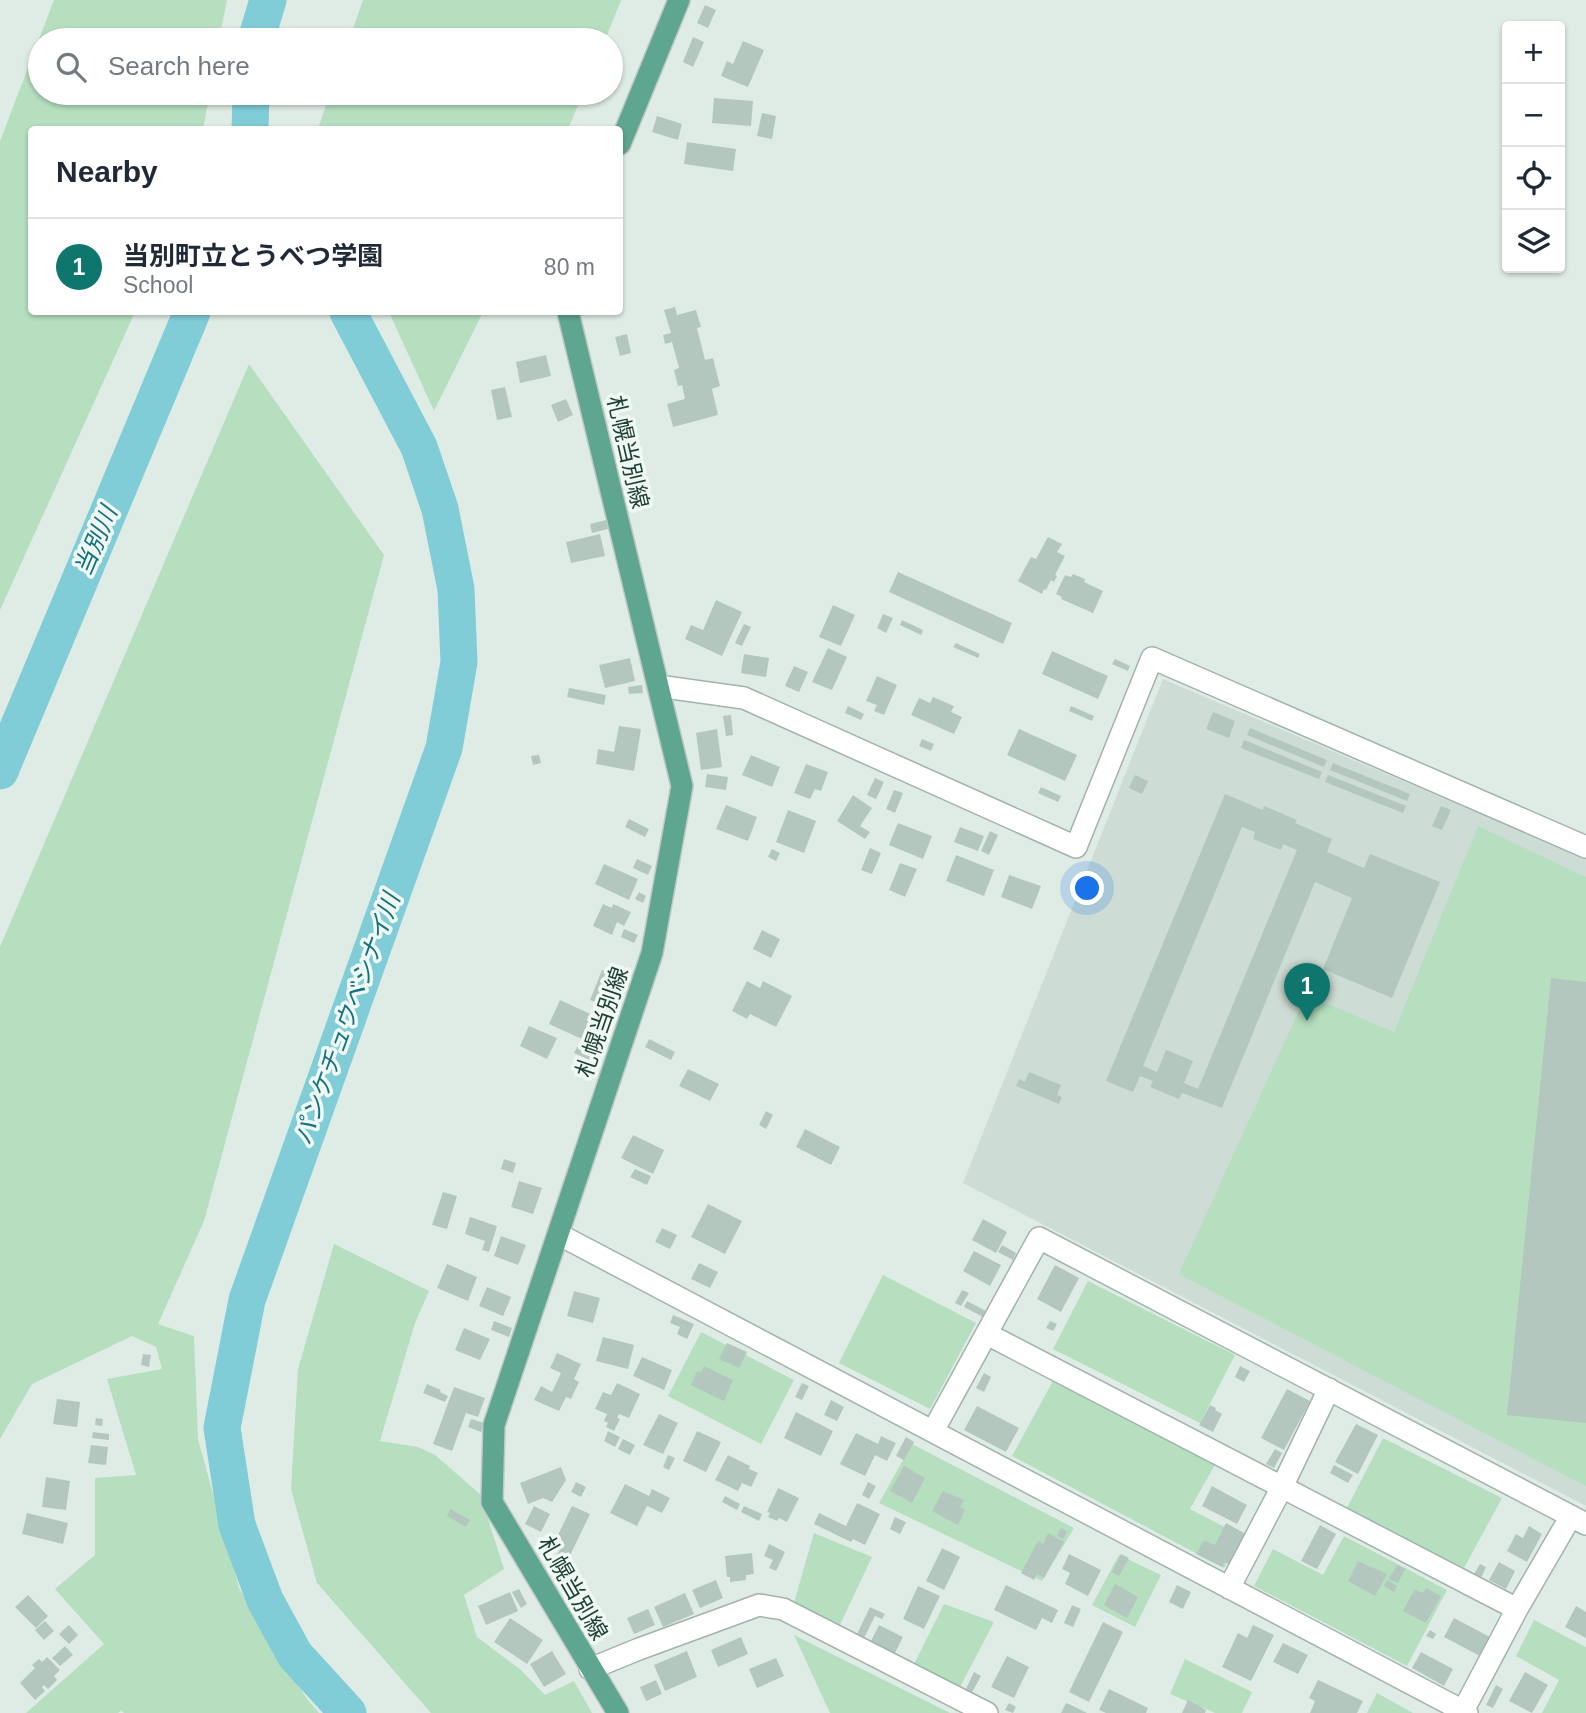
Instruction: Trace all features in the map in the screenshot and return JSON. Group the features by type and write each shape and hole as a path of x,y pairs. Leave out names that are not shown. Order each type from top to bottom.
{"main road":[{"path":"623,137 679,0"},
{"name":"札幌当別線","path":"569,315 682,786 652,953 494,1425 492,1502 618,1713"}],"street":[{"path":"657,686 744,698 1076,847 1152,658 1586,847"},
{"path":"558,1234 1465,1712 1517,1609 1578,1520 1040,1238 933,1431"},
{"path":"987,1334 1517,1609"},
{"path":"1229,1588 1329,1389"},
{"path":"590,1669 759,1605 783,1609 987,1713"}],"shaded area":[{"path":"1163,679 1586,859 1586,1506 963,1183"}],"green space":[{"path":"54,0 227,0 221,28 43,28"},
{"path":"363,0 621,0 610,28 353,28"},
{"path":"28,68 28,105 208,105 204,126 28,126 28,315 134,315 0,610 0,141"},
{"path":"326,105 578,105 569,126 319,126"},
{"path":"390,315 482,315 434,411"},
{"path":"249,364 384,555 204,1221 158,1324 194,1336 198,1439 239,1588 307,1699 319,1713 124,1713 121,1710 118,1713 26,1713 104,1644 55,1589 95,1555 95,1478 136,1475 107,1379 162,1369 156,1347 132,1336 32,1384 0,1439 0,947"},
{"path":"1478,826 1586,877 1586,1486 1179,1274 1306,995 1394,1032"},
{"path":"334,1244 429,1291 415,1323 380,1441 418,1447 435,1455 480,1494 504,1569 464,1595 477,1637 521,1670 545,1695 574,1681 592,1713 431,1713 317,1583 291,1489 298,1369"},
{"path":"883,1275 976,1323 930,1409 839,1363"},
{"path":"1088,1281 1235,1355 1200,1423 1053,1349"},
{"path":"701,1332 794,1380 761,1444 668,1396"},
{"path":"1054,1379 1216,1463 1190,1509 1242,1536 1224,1568 1012,1456"},
{"path":"1383,1438 1502,1498 1464,1568 1347,1508"},
{"path":"912,1444 1074,1528 1042,1581 879,1503"},
{"path":"814,1533 872,1557 838,1629 793,1606"},
{"path":"1344,1536 1447,1590 1407,1666 1254,1586 1273,1549 1323,1575"},
{"path":"1119,1555 1161,1575 1135,1627 1092,1605"},
{"path":"944,1604 994,1622 959,1689 913,1666"},
{"path":"1534,1620 1586,1647 1586,1713 1542,1713 1559,1680 1516,1656"},
{"path":"794,1635 950,1713 830,1713"},
{"path":"1185,1659 1252,1692 1242,1713 1215,1713 1170,1694"},
{"path":"1377,1693 1413,1713 1367,1713"}],"building":[{"path":"705,5 716,10 708,28 697,23"},
{"path":"693,37 704,42 693,67 683,62"},
{"path":"743,41 764,50 748,87 721,76 727,61 733,64"},
{"path":"714,98 753,101 751,126 712,123"},
{"path":"762,113 776,116 772,139 757,136"},
{"path":"657,116 682,124 678,140 652,132"},
{"path":"687,142 736,149 733,171 684,164"},
{"path":"675,307 677,315 696,310 701,327 697,328 705,360 713,358 720,386 712,389 718,415 673,427 667,404 685,399 682,385 678,386 674,370 679,368 672,342 665,344 663,335 671,333 664,310"},
{"path":"627,334 631,353 620,356 615,337"},
{"path":"546,355 551,376 520,383 516,362"},
{"path":"505,387 512,417 497,420 491,390"},
{"path":"566,399 573,415 558,422 551,405"},
{"path":"606,520 608,529 592,533 590,524"},
{"path":"600,534 605,556 571,563 566,542"},
{"path":"1048,537 1062,544 1057,552 1065,556 1054,582 1051,580 1042,594 1018,581 1031,557 1036,559"},
{"path":"898,572 1012,623 1003,644 889,592"},
{"path":"1073,574 1103,591 1093,613 1061,599 1062,597 1056,594 1065,575 1071,577"},
{"path":"716,600 742,612 722,656 685,639 691,625 703,630"},
{"path":"833,605 855,615 841,646 819,637"},
{"path":"883,614 893,618 886,633 877,628"},
{"path":"902,620 923,630 921,635 900,625"},
{"path":"744,624 751,627 742,646 735,643"},
{"path":"956,643 980,654 978,658 953,647"},
{"path":"828,648 847,657 832,690 812,682"},
{"path":"1052,651 1108,676 1098,699 1042,674"},
{"path":"744,654 769,658 766,677 741,673"},
{"path":"630,658 635,681 605,688 599,665"},
{"path":"1115,659 1130,666 1128,671 1112,664"},
{"path":"794,666 808,672 799,692 785,686"},
{"path":"877,676 897,685 884,715 874,711 877,705 866,701"},
{"path":"642,685 643,693 629,694 628,687"},
{"path":"569,688 606,695 604,705 567,697"},
{"path":"933,697 954,706 951,712 962,717 954,734 911,715 919,698 930,703"},
{"path":"848,706 864,714 861,720 845,713"},
{"path":"1071,706 1094,716 1092,721 1069,711"},
{"path":"1213,712 1235,721 1229,738 1206,729"},
{"path":"731,715 733,735 726,736 723,716"},
{"path":"619,726 641,729 634,771 596,764 598,749 614,752"},
{"path":"1250,728 1327,760 1324,767 1247,735"},
{"path":"717,729 722,767 701,770 696,733"},
{"path":"1019,729 1077,755 1065,781 1007,755"},
{"path":"922,739 934,744 931,751 919,746"},
{"path":"1244,740 1322,772 1319,779 1241,748"},
{"path":"539,755 541,763 533,765 531,756"},
{"path":"751,755 780,767 772,787 742,775"},
{"path":"1333,763 1410,794 1407,801 1330,770"},
{"path":"806,764 828,772 821,791 815,789 810,799 794,793"},
{"path":"707,774 728,777 726,790 705,787"},
{"path":"1135,775 1148,781 1142,794 1129,788"},
{"path":"1328,775 1406,806 1403,813 1325,782"},
{"path":"875,778 884,782 876,799 867,795"},
{"path":"1041,787 1061,796 1058,802 1038,793"},
{"path":"894,790 903,793 895,813 886,809"},
{"path":"1225,794 1263,810 1264,806 1297,820 1295,823 1332,839 1327,852 1364,868 1370,854 1440,882 1392,998 1323,969 1352,898 1315,882 1222,1108 1182,1093 1179,1099 1150,1087 1153,1081 1140,1076 1133,1092 1106,1081","holes":["1242,827 1255,832 1253,839 1281,850 1283,844 1297,850 1198,1089 1184,1083 1193,1061 1166,1050 1157,1072 1143,1066"]},
{"path":"853,795 872,808 860,826 870,832 865,839 837,821"},
{"path":"726,805 757,817 748,841 716,829"},
{"path":"1441,806 1451,810 1442,830 1432,826"},
{"path":"788,810 816,821 804,853 776,842"},
{"path":"629,819 649,829 645,837 625,827"},
{"path":"898,823 932,836 923,859 889,845"},
{"path":"960,827 984,836 978,851 954,842"},
{"path":"990,831 998,835 989,855 981,851"},
{"path":"870,848 881,853 872,874 861,870"},
{"path":"772,849 780,853 776,861 768,857"},
{"path":"956,855 994,870 984,896 946,881"},
{"path":"637,859 652,866 648,875 633,868"},
{"path":"900,863 917,869 905,897 889,890"},
{"path":"604,864 638,879 629,900 595,884"},
{"path":"1009,875 1041,886 1032,909 1001,897"},
{"path":"639,892 646,896 643,903 635,899"},
{"path":"603,904 612,908 613,904 631,912 624,926 617,922 612,935 593,926"},
{"path":"624,929 638,935 634,943 621,937"},
{"path":"762,930 780,939 771,958 753,949"},
{"path":"602,970 619,976 607,1007 590,1000"},
{"path":"1551,978 1586,982 1586,1423 1507,1415"},
{"path":"747,981 760,988 763,981 792,996 776,1027 750,1014 747,1019 732,1011"},
{"path":"560,1000 599,1018 589,1038 598,1042 597,1046 549,1024"},
{"path":"529,1026 557,1038 547,1059 520,1046"},
{"path":"649,1039 675,1052 671,1060 645,1047"},
{"path":"578,1046 595,1054 592,1061 574,1053"},
{"path":"688,1069 719,1084 710,1101 679,1086"},
{"path":"1029,1072 1061,1085 1057,1095 1062,1097 1059,1104 1016,1086 1019,1079 1025,1082"},
{"path":"766,1111 773,1115 766,1129 759,1125"},
{"path":"805,1129 840,1147 831,1165 796,1147"},
{"path":"633,1135 664,1150 653,1174 621,1158"},
{"path":"504,1159 516,1163 513,1173 501,1169"},
{"path":"635,1169 651,1176 647,1185 630,1177"},
{"path":"519,1181 542,1188 533,1214 511,1207"},
{"path":"443,1192 457,1196 447,1229 432,1225"},
{"path":"708,1204 742,1221 725,1254 691,1237"},
{"path":"470,1217 497,1226 489,1252 482,1250 485,1241 465,1234"},
{"path":"983,1219 1007,1232 996,1253 972,1240"},
{"path":"662,1228 677,1235 670,1249 655,1242"},
{"path":"501,1236 526,1245 518,1265 494,1256"},
{"path":"1002,1245 1016,1253 1013,1260 998,1252"},
{"path":"974,1251 1001,1265 990,1286 963,1271"},
{"path":"699,1263 718,1272 710,1288 691,1279"},
{"path":"447,1264 477,1277 468,1301 437,1288"},
{"path":"1055,1265 1079,1278 1061,1312 1037,1299"},
{"path":"487,1287 511,1297 503,1316 479,1306"},
{"path":"962,1290 969,1293 961,1306 955,1303"},
{"path":"574,1291 600,1298 593,1323 567,1316"},
{"path":"967,1301 986,1311 983,1317 964,1307"},
{"path":"673,1315 694,1324 687,1339 677,1334 680,1327 670,1323"},
{"path":"494,1321 512,1328 509,1337 491,1330"},
{"path":"1050,1321 1057,1324 1053,1331 1046,1328"},
{"path":"464,1328 490,1339 480,1360 455,1350"},
{"path":"603,1337 634,1345 628,1369 596,1361"},
{"path":"727,1343 747,1352 739,1368 719,1359"},
{"path":"557,1353 581,1364 574,1379 579,1382 571,1399 566,1397 559,1411 534,1400 541,1386 552,1392 561,1373 550,1368"},
{"path":"143,1354 151,1355 149,1367 141,1365"},
{"path":"642,1357 672,1370 664,1390 633,1376"},
{"path":"704,1366 733,1380 724,1401 691,1385 697,1371 701,1372"},
{"path":"1240,1366 1250,1371 1244,1382 1235,1377"},
{"path":"984,1373 991,1377 984,1392 976,1388"},
{"path":"617,1383 640,1394 629,1418 619,1414 617,1418 620,1419 614,1431 606,1427 608,1423 604,1421 607,1414 595,1409 603,1392 611,1395"},
{"path":"802,1383 809,1386 802,1400 795,1397"},
{"path":"427,1384 448,1396 445,1402 423,1393"},
{"path":"454,1387 485,1398 478,1417 466,1413 452,1451 433,1444"},
{"path":"1287,1389 1310,1401 1284,1450 1261,1438"},
{"path":"57,1399 80,1402 77,1427 53,1424"},
{"path":"831,1400 844,1407 837,1421 824,1415"},
{"path":"1210,1405 1222,1414 1213,1432 1199,1425"},
{"path":"977,1406 1019,1428 1006,1452 964,1430"},
{"path":"796,1412 833,1431 821,1456 784,1438"},
{"path":"659,1414 678,1423 663,1454 643,1445"},
{"path":"96,1418 103,1419 102,1426 95,1425"},
{"path":"471,1419 484,1423 481,1432 468,1427"},
{"path":"1356,1424 1378,1435 1358,1474 1335,1462"},
{"path":"608,1431 620,1437 615,1447 604,1441"},
{"path":"697,1431 721,1442 706,1472 683,1461"},
{"path":"93,1432 109,1434 109,1440 92,1438"},
{"path":"856,1433 878,1444 881,1436 896,1443 887,1461 875,1455 865,1476 840,1464"},
{"path":"906,1437 914,1442 904,1460 896,1456"},
{"path":"623,1439 635,1445 630,1455 618,1449"},
{"path":"91,1445 108,1447 106,1465 88,1463"},
{"path":"1275,1449 1282,1453 1274,1468 1266,1464"},
{"path":"668,1455 675,1458 669,1470 663,1467"},
{"path":"728,1455 758,1473 751,1487 742,1483 738,1491 715,1480"},
{"path":"1334,1465 1353,1475 1348,1483 1330,1473"},
{"path":"904,1466 925,1478 912,1503 890,1491"},
{"path":"561,1467 566,1480 552,1502 543,1498 528,1504 520,1483"},
{"path":"46,1477 70,1481 66,1510 42,1507"},
{"path":"576,1482 586,1487 581,1497 571,1492"},
{"path":"868,1482 876,1486 869,1499 862,1495"},
{"path":"625,1484 649,1496 652,1489 670,1498 662,1513 647,1506 637,1526 610,1513"},
{"path":"1212,1486 1247,1505 1237,1524 1202,1506"},
{"path":"778,1488 799,1498 787,1522 768,1517 770,1513 767,1512"},
{"path":"943,1491 964,1500 960,1507 965,1510 958,1525 932,1511"},
{"path":"725,1496 740,1504 737,1510 722,1502"},
{"path":"857,1503 880,1514 865,1545 853,1539 851,1542 814,1524 819,1513 846,1526"},
{"path":"534,1506 550,1514 541,1532 525,1524"},
{"path":"572,1506 590,1514 562,1572 551,1567 563,1543 556,1539"},
{"path":"744,1506 762,1514 759,1521 741,1512"},
{"path":"450,1509 470,1520 466,1527 447,1516"},
{"path":"27,1513 68,1523 63,1544 22,1534"},
{"path":"895,1517 906,1522 900,1534 890,1529"},
{"path":"1226,1523 1246,1534 1229,1565 1225,1562 1222,1567 1196,1554 1204,1540 1215,1545"},
{"path":"1320,1525 1336,1534 1317,1569 1301,1561"},
{"path":"1529,1526 1542,1534 1527,1562 1507,1551 1516,1534 1523,1538"},
{"path":"1061,1528 1067,1531 1063,1539 1057,1536"},
{"path":"1048,1533 1064,1542 1044,1578 1037,1574 1034,1580 1021,1573 1038,1541 1043,1544"},
{"path":"769,1544 785,1552 776,1571 769,1568 773,1560 764,1556"},
{"path":"942,1548 960,1557 944,1590 926,1581"},
{"path":"752,1553 754,1574 746,1575 746,1580 730,1582 725,1556"},
{"path":"1069,1554 1101,1570 1088,1596 1065,1584 1070,1573 1062,1569"},
{"path":"1121,1554 1129,1558 1119,1576 1112,1572"},
{"path":"1358,1561 1387,1574 1375,1596 1348,1581"},
{"path":"1499,1562 1515,1571 1506,1589 1489,1580"},
{"path":"1480,1564 1486,1567 1481,1578 1474,1574"},
{"path":"1397,1565 1405,1569 1398,1583 1389,1579"},
{"path":"716,1580 723,1598 700,1608 692,1590"},
{"path":"1387,1580 1397,1586 1394,1592 1384,1586"},
{"path":"1115,1584 1138,1597 1127,1618 1104,1605"},
{"path":"1006,1585 1058,1610 1052,1623 1042,1618 1036,1630 994,1610"},
{"path":"1177,1585 1191,1592 1183,1609 1169,1602"},
{"path":"918,1586 940,1596 924,1629 903,1619"},
{"path":"1426,1588 1441,1596 1426,1623 1403,1611 1415,1589 1423,1593"},
{"path":"519,1589 527,1604 521,1608 512,1592"},
{"path":"510,1592 518,1611 486,1625 478,1606"},
{"path":"685,1593 694,1614 663,1627 654,1607"},
{"path":"28,1595 48,1616 36,1628 15,1607"},
{"path":"1072,1605 1081,1609 1073,1627 1064,1623"},
{"path":"1576,1606 1586,1612 1586,1638 1565,1627"},
{"path":"870,1607 885,1614 882,1619 875,1616 864,1638 857,1634"},
{"path":"648,1609 655,1625 634,1634 627,1618"},
{"path":"510,1618 543,1640 527,1664 494,1642"},
{"path":"1454,1618 1490,1637 1480,1656 1444,1637"},
{"path":"45,1621 54,1631 44,1640 35,1630"},
{"path":"1103,1622 1123,1632 1089,1702 1069,1692"},
{"path":"69,1625 78,1635 69,1644 59,1634"},
{"path":"879,1625 903,1637 893,1657 869,1645"},
{"path":"1253,1625 1274,1635 1251,1681 1222,1667 1238,1633 1247,1638"},
{"path":"1430,1630 1436,1634 1433,1639 1426,1636"},
{"path":"741,1637 748,1654 718,1667 711,1650"},
{"path":"1283,1643 1308,1655 1298,1674 1273,1662"},
{"path":"65,1646 73,1655 60,1666 52,1658"},
{"path":"552,1651 566,1674 544,1687 530,1664"},
{"path":"687,1651 697,1677 665,1691 654,1665"},
{"path":"1421,1652 1453,1669 1444,1686 1412,1668"},
{"path":"1007,1656 1029,1667 1014,1698 991,1687"},
{"path":"47,1657 60,1670 54,1676 57,1680 48,1689 44,1685 42,1687 45,1691 35,1700 20,1683 35,1668 32,1665"},
{"path":"776,1658 784,1676 757,1688 749,1669"},
{"path":"974,1672 981,1676 970,1696 964,1693"},
{"path":"1525,1672 1548,1685 1532,1713 1509,1701"},
{"path":"656,1680 662,1694 646,1701 640,1687"},
{"path":"1318,1680 1363,1701 1357,1713 1310,1713 1315,1701 1309,1698"},
{"path":"1496,1685 1503,1689 1493,1708 1486,1705"},
{"path":"1109,1689 1148,1708 1146,1713 1106,1713 1099,1710"},
{"path":"1188,1700 1206,1710 1205,1713 1182,1713"},
{"path":"1009,1703 1016,1707 1013,1713 1005,1710"},
{"path":"1066,1703 1071,1705 1087,1713 1061,1713"}],"waterway":[{"name":"当別川","path":"260,28 268,0"},
{"name":"当別川","path":"250,126 251,105"},
{"name":"当別川","path":"0,771 191,315"},
{"name":"パンケチュウベシナイ川","path":"348,1713 295,1655 265,1600 237,1525 222,1428 247,1300 444,748 459,662 456,589 440,509 419,447 350,315"}],"place":[{"name":"当別町立とうべつ学園","path":"1307,1021"}]}
